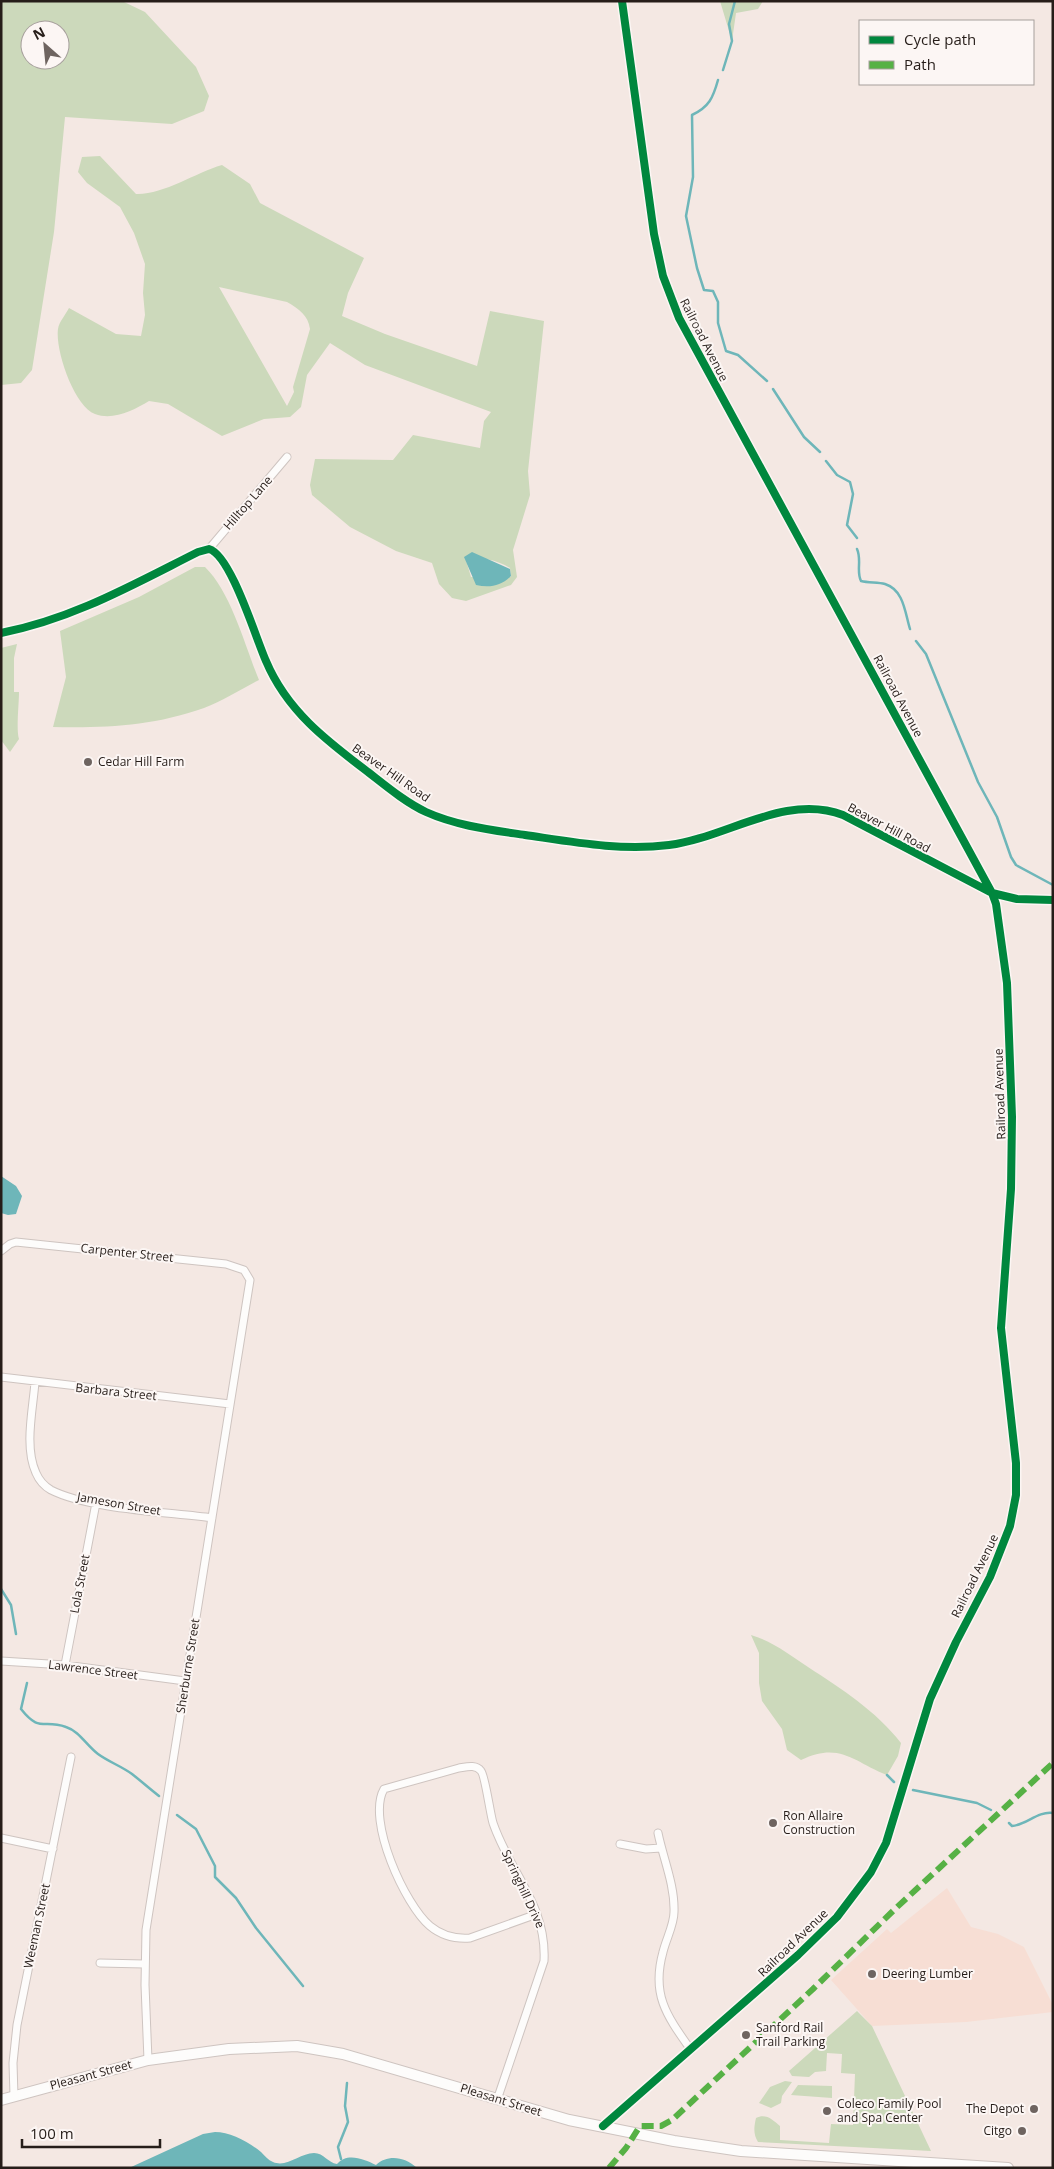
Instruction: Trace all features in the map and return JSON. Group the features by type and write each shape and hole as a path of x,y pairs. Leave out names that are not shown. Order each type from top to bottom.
{"main road":[{"name":"Pleasant Street","path":"1,2100 148,2060 233,2048 283,2046 314,2048 365,2060 569,2120 674,2141 741,2151 1008,2168"}],"street":[{"name":"Railroad Avenue","path":"603,2126 817,1937 856,1894 871,1872 886,1843 930,1699 956,1642 998,1560 1010,1526 1016,1495 1016,1456 1001,1328 1012,1189 1012,1116 1007,983 1000,923 992,893 679,318 663,276 657,250 622,1"},
{"name":"Hilltop Lane","path":"209,549 287,457"},
{"name":"Beaver Hill Road","path":"209,549 219,554 232,576 266,662 291,704 329,742 400,796 429,813 447,820 496,830 584,844 631,848 670,845 789,811 821,809 843,815 992,893 1017,899 1053,900"},
{"path":"1,633 25,629 85,608 114,596 198,552 209,549"},
{"name":"Carpenter Street","path":"3,1249 16,1242 226,1264 241,1268 246,1274"},
{"name":"Sherburne Street","path":"148,2060 144,1964 146,1930 184,1681 250,1284 246,1274"},
{"name":"Barbara Street","path":"1,1377 230,1404"},
{"name":"Jameson Street","path":"35,1382 31,1448 35,1472 41,1482 50,1489 96,1503 212,1518"},
{"name":"Lola Street","path":"65,1665 96,1503"},
{"name":"Lawrence Street","path":"1,1661 65,1665 184,1681"},
{"name":"Weeman Street","path":"14,2096 13,2063 17,2025 71,1757"},
{"name":"Springhill Drive","path":"497,2100 544,1961 545,1942 538,1914 499,1840 487,1800 483,1774 477,1768 459,1768 388,1786 382,1792 382,1830 394,1871 415,1910 429,1925 447,1936 458,1939 470,1938 538,1914"},
{"path":"658,1833 674,1910 660,1963 661,2002 670,2021 691,2050"},
{"path":"1,1838 53,1849"},
{"path":"620,1844 646,1849 661,1848"},
{"path":"100,1964 144,1964"}],"shaded area":[{"path":"947,1888 971,1927 998,1934 1024,1947 1053,2005 1053,2012 966,2022 872,2026 831,1980 887,1929 891,1933"}],"green space":[{"path":"1,1 122,1 145,12 196,67 209,96 204,111 172,124 65,117 54,232 32,370 21,383 1,385"},
{"path":"720,1 763,1 758,9 736,13 732,41"},
{"path":"100,156 136,194 157,191 222,165 250,184 260,203 364,258 348,293 342,316 385,334 477,366 490,311 544,321 528,471 530,495 513,550 517,577 511,585 466,601 452,598 439,584 432,563 396,551 350,527 312,495 310,485 315,459 393,460 413,435 480,448 484,421 491,412 365,365 330,343 307,375 301,407 290,417 264,419 222,436 168,404 149,401 130,411 109,416 95,414 87,409 73,389 63,363 58,338 60,324 69,308 116,334 141,336 145,315 143,293 145,264 134,233 120,207 87,183 78,172 82,157","holes":["219,287 287,302 305,316 310,329 293,387 294,392 287,406","465,557 499,563 510,568 511,577 471,577"]},
{"path":"195,567 205,567 222,590 237,620 259,680 204,708 166,719 130,725 53,727 66,677 60,631 139,597"},
{"path":"17,644 14,658 14,692 19,692 19,739 10,752 1,740 1,648"},
{"path":"751,1635 781,1649 858,1701 891,1731 901,1743 898,1756 887,1775 846,1755 826,1752 801,1760 787,1750 782,1729 762,1701 759,1683 759,1653"},
{"path":"857,2011 872,2026 931,2151 758,2142 754,2127 756,2118 763,2116 780,2126 780,2140 829,2143 831,2124 853,2125 855,2074 841,2073 842,2054 827,2053 826,2071 815,2072 809,2077 792,2076 789,2071"},
{"path":"785,2081 792,2082 782,2096 781,2103 771,2108 759,2103 770,2087"},
{"path":"798,2085 832,2086 832,2098 791,2095"}],"water":[{"path":"472,552 510,569 511,576 495,585 476,585 464,557"},
{"path":"1,1176 16,1186 22,1196 16,1214 8,1215 1,1213"},
{"path":"215,2132 239,2138 256,2148 273,2162 278,2163 288,2162 304,2155 317,2153 337,2164 341,2160 351,2157 376,2165 386,2159 396,2158 407,2161 417,2168 129,2168 203,2134"}],"waterway":[{"path":"723,70 732,41 729,24 735,1"},
{"path":"718,80 710,101 703,109 692,115 693,177 686,216 697,268 704,290 713,291 718,302 718,323 726,351 738,355 767,381"},
{"path":"773,389 804,437 820,452"},
{"path":"826,461 837,475 850,482 853,494 847,525 857,538"},
{"path":"857,549 861,581 885,584 896,591 903,603 910,629"},
{"path":"916,641 926,654 978,782 997,817 1011,857 1016,865 1053,885"},
{"path":"1,1589 11,1605 16,1634"},
{"path":"27,1683 21,1709 27,1716 38,1723 58,1725 71,1729 98,1754 132,1774 159,1796"},
{"path":"887,1775 894,1782"},
{"path":"913,1790 977,1803 991,1810"},
{"path":"1009,1823 1012,1826 1017,1825 1042,1814 1053,1813"},
{"path":"177,1815 196,1829 215,1866 215,1877 236,1898 256,1928 303,1986"},
{"path":"341,2159 338,2147 348,2122 345,2106 347,2083"}],"marked path":[{"path":"609,2168 626,2148 640,2126 661,2126 672,2120 813,1989 896,1908 1053,1763"}],"cycle path":[{"path":"603,2126 798,1955 837,1917 871,1872 886,1843 930,1699 956,1642 990,1577 1010,1526 1016,1495 1016,1463 1001,1328 1011,1189 1012,1117 1007,983 996,904 992,893 679,318 663,276 654,234 622,1"},
{"path":"1,633 28,627 78,610 127,588 198,552 209,549 226,566 242,599 266,661 285,695 297,710 338,749 396,794 411,804 438,817 487,829 579,843 651,847 690,841 777,813 799,809 821,810 843,815 992,893 1017,899 1053,900"}],"place":[{"name":"Cedar Hill Farm","path":"88,762"},
{"name":"Ron Allaire Construction","path":"773,1823"},
{"name":"Deering Lumber","path":"872,1974"},
{"name":"Sanford Rail Trail Parking","path":"746,2035"},
{"name":"The Depot","path":"1034,2109"},
{"name":"Coleco Family Pool and Spa Center","path":"827,2111"},
{"name":"Citgo","path":"1022,2131"}]}
